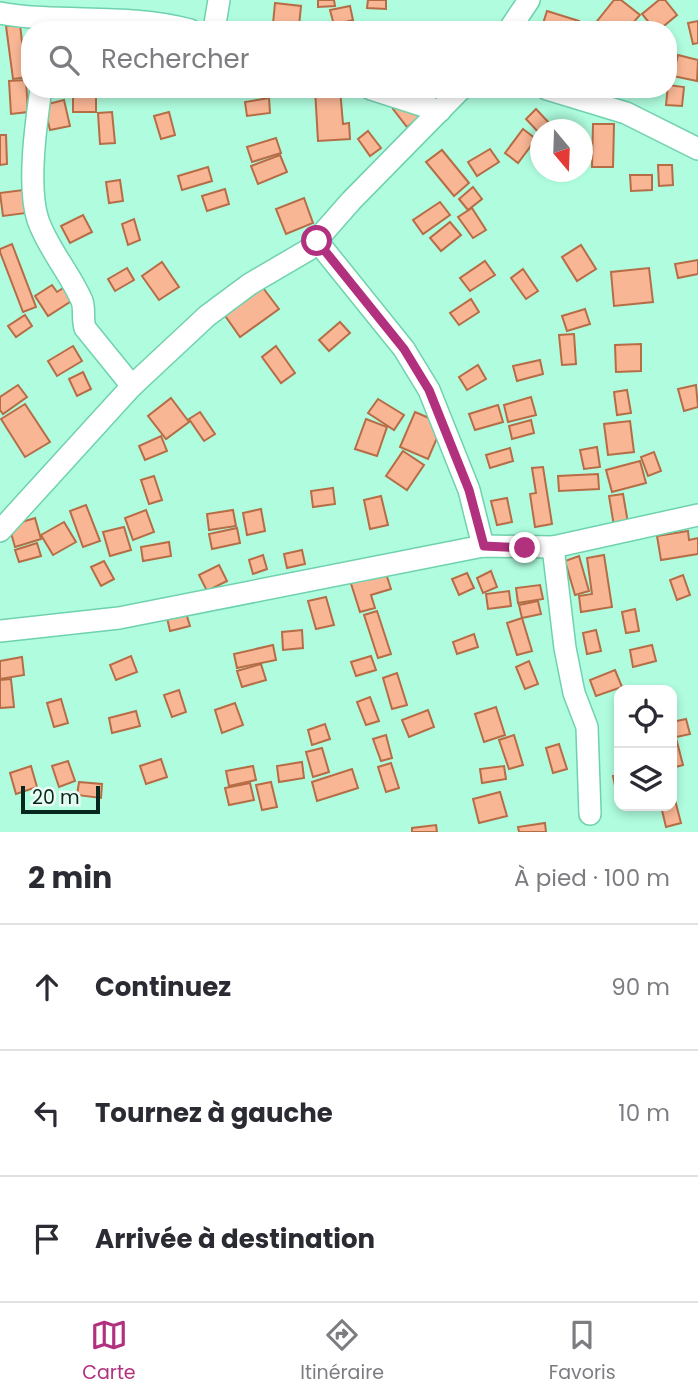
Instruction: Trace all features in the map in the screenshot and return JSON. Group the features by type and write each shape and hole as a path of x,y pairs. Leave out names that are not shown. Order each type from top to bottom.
{"street":[{"path":"216,21 219,0"},
{"path":"515,21 529,0"},
{"path":"62,21 115,10 156,21"},
{"path":"0,13 35,21"},
{"path":"40,98 34,139 37,218 81,299 85,328 132,386"},
{"path":"399,98 440,111"},
{"path":"0,531 132,386 207,316 250,284 308,250 351,201 452,98"},
{"path":"577,98 626,113 698,149"},
{"path":"317,241 404,349 429,390 469,490 484,546"},
{"path":"0,631 119,618 484,546 553,547 698,515"},
{"path":"553,547 567,660 574,693 587,727 590,814"}],"building":[{"path":"318,0 334,0 335,6 318,7"},
{"path":"368,0 386,0 386,9 367,8"},
{"path":"614,0 621,0 640,15 635,21 597,21"},
{"path":"659,0 665,0 677,15 670,21 648,21 642,14"},
{"path":"275,3 301,6 300,21 273,21"},
{"path":"350,6 353,20 333,21 330,10"},
{"path":"547,11 579,21 544,21"},
{"path":"698,21 698,43 693,44 688,23"},
{"path":"20,24 21,78 13,79 6,26"},
{"path":"678,55 698,60 697,81 677,77"},
{"path":"21,80 21,98 27,98 28,112 11,114 9,81"},
{"path":"677,86 684,87 682,106 666,105 667,98 677,98"},
{"path":"73,98 96,98 96,112 73,112"},
{"path":"269,98 270,113 247,116 245,102"},
{"path":"316,98 341,98 343,124 349,123 350,139 318,141"},
{"path":"407,98 422,116 407,127 393,109"},
{"path":"64,100 70,126 50,130 44,105"},
{"path":"536,109 545,119 530,119 530,123 526,119"},
{"path":"112,112 115,143 100,144 98,113"},
{"path":"169,112 175,135 161,139 154,116"},
{"path":"593,124 614,124 613,167 593,167"},
{"path":"523,129 530,134 530,147 518,163 505,153"},
{"path":"368,131 381,148 370,156 358,139"},
{"path":"0,135 6,135 7,164 0,165"},
{"path":"276,138 281,153 252,162 247,147"},
{"path":"490,149 499,162 477,176 468,162"},
{"path":"442,150 469,183 454,196 426,162"},
{"path":"280,155 287,172 258,184 251,166"},
{"path":"658,165 672,165 673,185 659,186"},
{"path":"208,167 212,181 182,190 178,176"},
{"path":"630,175 652,175 652,190 631,191"},
{"path":"120,180 123,201 109,203 106,182"},
{"path":"473,187 482,199 468,210 459,199"},
{"path":"31,189 34,212 3,216 0,193"},
{"path":"225,189 229,204 207,211 202,196"},
{"path":"304,198 313,223 286,234 276,209"},
{"path":"440,202 450,215 423,234 413,220"},
{"path":"472,208 486,230 473,238 458,217"},
{"path":"83,215 92,232 70,243 61,226"},
{"path":"134,219 140,240 128,245 122,224"},
{"path":"450,222 461,235 441,251 430,238"},
{"path":"12,244 36,307 23,312 0,252 0,249"},
{"path":"581,245 596,269 577,281 562,257"},
{"path":"698,260 698,274 678,278 675,264"},
{"path":"485,261 495,275 470,291 460,278"},
{"path":"162,262 179,287 159,300 142,276"},
{"path":"127,268 134,280 115,291 108,279"},
{"path":"649,268 653,302 614,306 611,272"},
{"path":"523,269 538,291 526,299 511,278"},
{"path":"76,280 84,293 48,316 35,296 52,285 57,292"},
{"path":"257,280 279,309 240,337 219,307"},
{"path":"471,299 479,312 459,325 450,313"},
{"path":"585,309 590,324 567,331 562,316"},
{"path":"25,315 32,326 16,337 8,326"},
{"path":"340,322 350,333 329,351 319,340"},
{"path":"574,334 576,364 562,365 559,335"},
{"path":"641,344 641,371 616,372 615,345"},
{"path":"73,346 82,361 57,376 48,361"},
{"path":"276,346 295,373 281,383 262,357"},
{"path":"540,360 543,374 517,381 513,366"},
{"path":"478,365 486,379 467,390 459,377"},
{"path":"83,372 91,389 77,396 69,379"},
{"path":"18,385 27,397 3,414 0,410 0,397"},
{"path":"696,385 698,407 684,411 678,389"},
{"path":"627,390 631,413 617,415 614,392"},
{"path":"531,397 536,415 508,422 504,405"},
{"path":"171,398 189,422 166,439 148,416"},
{"path":"378,399 404,415 394,430 368,413"},
{"path":"25,404 50,442 25,457 1,419"},
{"path":"498,405 503,422 475,430 469,414"},
{"path":"200,412 215,434 204,441 189,419"},
{"path":"415,412 443,424 428,459 400,447"},
{"path":"366,419 387,427 377,456 355,449"},
{"path":"531,420 534,433 512,439 509,426"},
{"path":"630,421 634,452 608,455 604,424"},
{"path":"161,436 167,451 145,460 139,446"},
{"path":"597,447 600,467 584,469 580,450"},
{"path":"510,448 513,461 490,468 486,455"},
{"path":"403,451 424,465 407,490 386,476"},
{"path":"654,452 661,471 648,476 641,457"},
{"path":"640,461 646,483 612,492 606,470"},
{"path":"543,467 552,524 535,527 530,494 536,493 532,468"},
{"path":"598,474 599,489 559,491 558,476"},
{"path":"154,476 162,500 149,504 141,480"},
{"path":"333,488 335,504 313,507 311,491"},
{"path":"623,494 628,523 614,526 609,496"},
{"path":"381,496 388,525 370,529 364,500"},
{"path":"507,498 512,522 497,525 491,501"},
{"path":"86,505 100,541 83,547 70,511"},
{"path":"261,509 265,531 247,535 243,513"},
{"path":"146,510 154,532 133,540 125,518"},
{"path":"233,510 236,526 209,530 207,514"},
{"path":"35,518 41,539 15,547 9,526"},
{"path":"64,522 76,542 53,555 41,535"},
{"path":"124,527 131,550 110,556 103,532"},
{"path":"237,528 240,543 212,549 209,534"},
{"path":"688,531 689,540 698,538 698,554 661,560 657,536"},
{"path":"169,542 171,556 143,561 141,547"},
{"path":"37,543 41,556 19,562 15,550"},
{"path":"302,550 305,564 287,568 284,554"},
{"path":"263,555 267,569 253,574 249,560"},
{"path":"604,555 612,607 581,612 579,596 592,594 587,558"},
{"path":"579,556 589,591 575,595 565,561"},
{"path":"104,561 114,579 101,586 91,567"},
{"path":"382,561 391,589 371,595 375,608 360,612 347,571"},
{"path":"219,565 227,581 207,591 199,575"},
{"path":"491,571 497,587 483,593 477,578"},
{"path":"467,573 474,588 459,595 452,579"},
{"path":"683,575 690,595 677,600 670,580"},
{"path":"540,585 543,599 518,603 516,588"},
{"path":"509,591 511,606 488,609 486,594"},
{"path":"326,597 334,625 316,629 308,601"},
{"path":"538,601 541,614 522,618 519,605"},
{"path":"635,609 639,631 626,633 622,612"},
{"path":"377,611 391,654 378,658 364,615"},
{"path":"186,613 190,626 170,631 167,618"},
{"path":"522,618 532,651 517,655 507,623"},
{"path":"302,630 303,648 283,650 282,632"},
{"path":"596,630 601,651 587,654 583,633"},
{"path":"474,634 478,647 457,654 453,642"},
{"path":"273,645 276,660 237,668 234,654"},
{"path":"652,645 656,661 633,667 630,650"},
{"path":"131,656 137,672 116,680 110,665"},
{"path":"371,656 376,670 356,676 351,662"},
{"path":"22,657 24,675 0,679 0,661"},
{"path":"529,661 538,684 525,689 516,667"},
{"path":"261,664 266,680 242,687 237,671"},
{"path":"615,670 621,685 614,685 614,690 596,696 590,680"},
{"path":"397,673 407,705 392,709 383,678"},
{"path":"11,679 14,707 0,708 0,680"},
{"path":"179,690 186,712 172,717 164,695"},
{"path":"370,697 379,721 366,725 357,702"},
{"path":"61,699 68,723 54,727 47,703"},
{"path":"235,703 243,725 222,733 215,710"},
{"path":"496,707 505,735 484,742 475,714"},
{"path":"428,710 434,727 409,737 402,720"},
{"path":"136,711 140,726 112,733 109,718"},
{"path":"686,719 690,734 677,737 677,721"},
{"path":"325,724 330,739 312,745 308,730"},
{"path":"386,735 392,758 381,761 373,739"},
{"path":"514,735 523,765 509,769 499,740"},
{"path":"677,742 683,765 677,767"},
{"path":"559,744 567,769 553,773 546,748"},
{"path":"322,748 329,772 313,777 306,752"},
{"path":"161,759 167,777 146,784 140,766"},
{"path":"68,761 75,781 59,787 52,766"},
{"path":"302,762 304,778 279,782 277,766"},
{"path":"391,763 399,788 386,792 378,767"},
{"path":"31,766 37,787 16,794 10,773"},
{"path":"253,766 256,780 229,786 226,771"},
{"path":"504,766 506,779 482,783 480,769"},
{"path":"352,769 358,788 317,801 312,782"},
{"path":"79,782 102,784 101,798 77,795"},
{"path":"271,782 277,807 262,810 256,785"},
{"path":"250,783 254,800 229,805 225,788"},
{"path":"500,792 507,816 479,823 473,799"},
{"path":"677,808 681,823 666,827 662,811 677,811"},
{"path":"545,823 546,832 519,832 518,827"},
{"path":"436,825 437,832 412,832 412,828"}],"route":[{"path":"317,241 404,349 429,390 469,490 484,546 525,548"}]}
